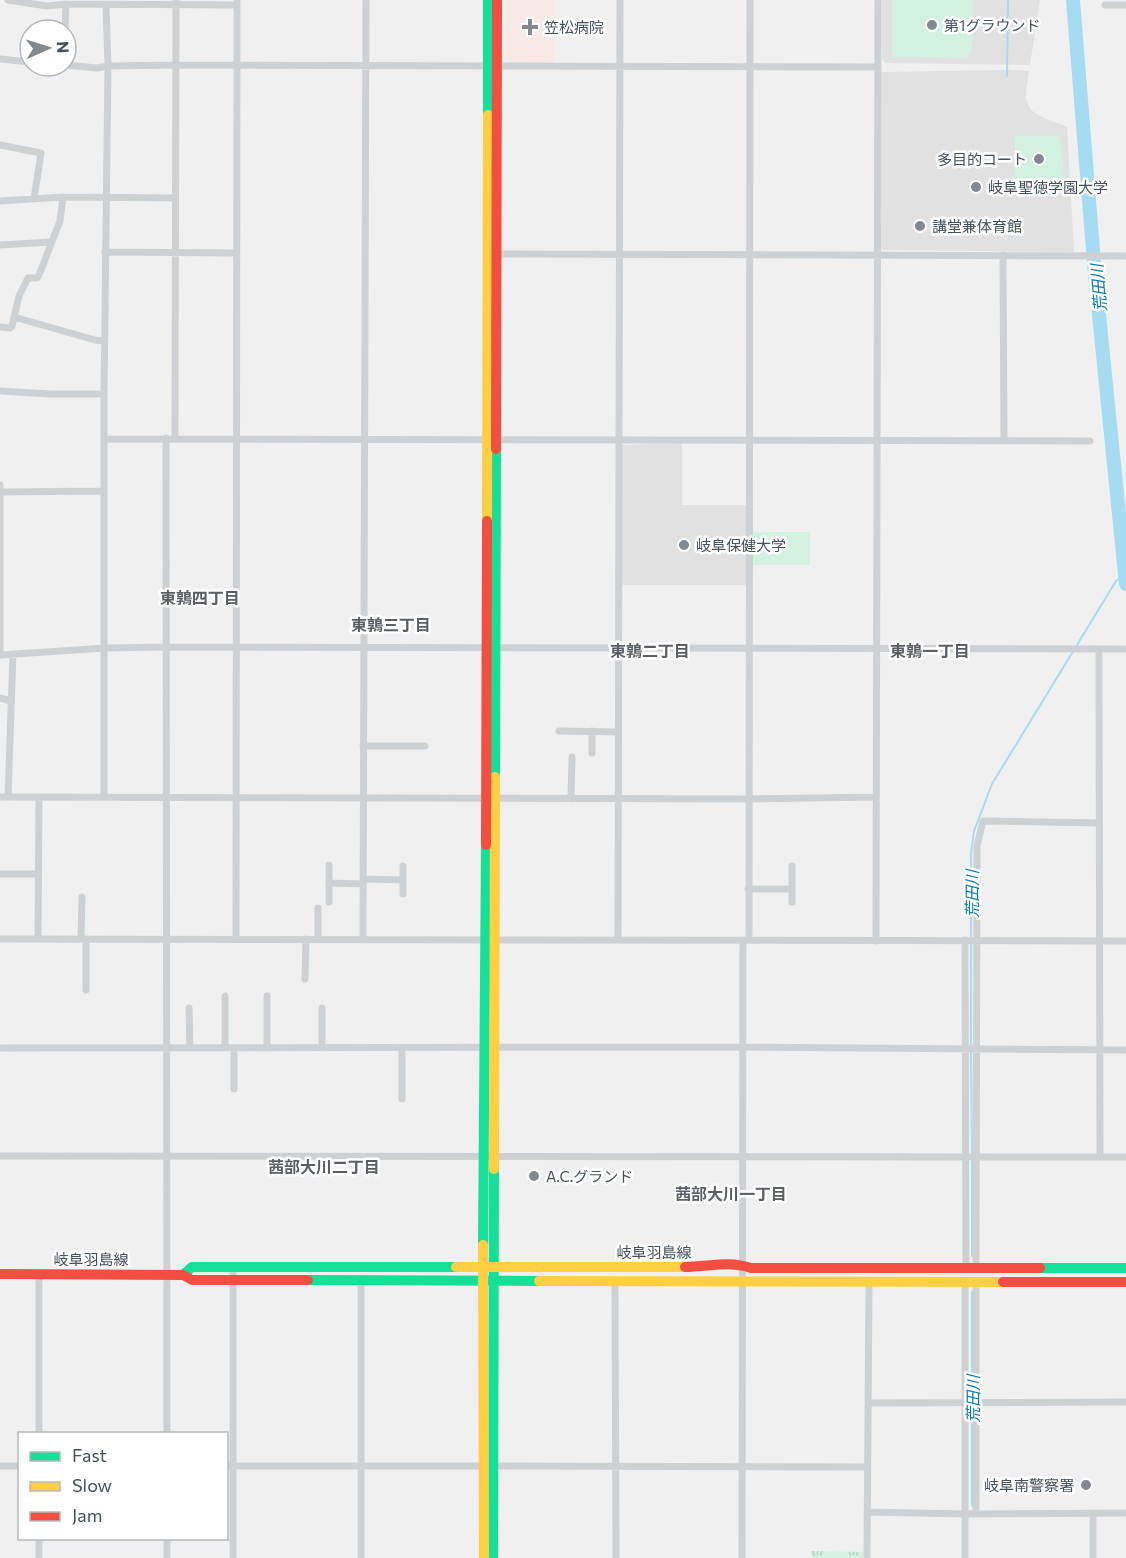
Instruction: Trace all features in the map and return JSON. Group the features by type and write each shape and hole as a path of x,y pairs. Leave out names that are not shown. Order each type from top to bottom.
{"street":[{"path":"8,0 47,6 66,4 106,6 125,2 237,3 236,939"},
{"path":"363,940 366,0"},
{"path":"488,0 492,67 496,254 491,440"},
{"path":"493,1558 489,1466 488,1282 492,648 492,67 497,0"},
{"path":"618,940 620,0"},
{"path":"742,1558 743,1047 748,889 750,0"},
{"path":"876,941 878,0"},
{"path":"167,1432 166,797 170,439 176,198 176,3"},
{"path":"65,18 66,4"},
{"path":"1105,5 1126,5"},
{"path":"104,797 104,341 108,66 106,6"},
{"path":"0,59 18,61"},
{"path":"78,66 97,68 176,65 238,67 366,65 878,67"},
{"path":"0,145 41,153 34,200"},
{"path":"0,201 63,197 176,198"},
{"path":"0,327 10,328 19,296 28,278 37,278 39,275 60,221 63,197"},
{"path":"0,245 52,242"},
{"path":"105,252 236,253"},
{"path":"496,254 1126,256"},
{"path":"1003,255 1004,441"},
{"path":"14,317 104,341"},
{"path":"0,391 104,394"},
{"path":"105,439 1090,441"},
{"path":"0,485 0,655 105,648 167,647 1126,649"},
{"path":"0,492 104,491"},
{"path":"1099,649 1100,1157"},
{"path":"13,654 4,797 747,799 876,797"},
{"path":"0,698 10,701"},
{"path":"559,731 618,732"},
{"path":"592,731 592,753"},
{"path":"363,746 425,746"},
{"path":"572,757 572,799"},
{"path":"38,939 39,797"},
{"path":"971,1268 971,940 980,828 983,821 1099,823"},
{"path":"329,865 329,902"},
{"path":"403,866 403,894"},
{"path":"792,866 792,902"},
{"path":"0,874 38,874"},
{"path":"329,883 403,880"},
{"path":"748,889 792,889"},
{"path":"82,897 86,990"},
{"path":"318,908 318,939"},
{"path":"0,939 1126,941"},
{"path":"305,979 306,939"},
{"path":"971,940 971,1049"},
{"path":"225,996 225,1048"},
{"path":"267,996 267,1048"},
{"path":"189,1008 190,1048"},
{"path":"322,1008 322,1048"},
{"path":"0,1048 743,1047 1126,1050"},
{"path":"234,1048 234,1089"},
{"path":"402,1048 402,1099"},
{"path":"0,1156 1126,1157"},
{"name":"岐阜羽島線","path":"183,1275 192,1267 704,1268 710,1264 743,1264 751,1268 1126,1268"},
{"path":"233,1267 230,1466 233,1558"},
{"name":"岐阜羽島線","path":"0,1274 183,1275 192,1280 1126,1282"},
{"path":"39,1274 39,1432"},
{"path":"361,1281 361,1558"},
{"path":"615,1281 616,1558"},
{"path":"867,1558 869,1282"},
{"path":"971,1282 971,1403 976,1514"},
{"path":"965,1558 971,1403 971,1282"},
{"path":"869,1403 1126,1402"},
{"path":"0,1466 18,1466"},
{"path":"230,1466 868,1467"},
{"path":"484,1558 489,1466"},
{"path":"867,1512 1126,1513"},
{"path":"1093,1513 1093,1558"},
{"path":"39,1540 39,1558"},
{"path":"167,1540 167,1558"}],"shaded area":[{"name":"笠松病院","path":"505,0 555,0 555,63 510,64 505,55"},
{"path":"882,0 1040,0 1030,65 885,63 882,59"},
{"name":"岐阜聖徳学園大学","path":"1029,71 1026,99 1031,110 1067,127 1074,252 883,250 881,248 881,72"},
{"name":"岐阜保健大学","path":"682,443 682,505 746,505 746,585 622,585 622,445"}],"green space":[{"name":"第1グラウンド","path":"892,0 973,0 972,49 966,58 892,57"},
{"name":"多目的コート","path":"1015,136 1060,136 1064,182 1062,182 1062,187 1015,187"},
{"name":"岐阜保健大学","path":"752,532 810,532 810,565 752,565"},
{"path":"811,1551 863,1552 863,1558 811,1558"}],"waterway":[{"path":"1007,76 1008,0"},
{"name":"荒田川","path":"1073,0 1095,275 1126,584"},
{"name":"荒田川","path":"971,1046 971,853 974,831 992,784 1116,581 1124,575"},
{"name":"荒田川","path":"971,1052 972,1154"},
{"name":"荒田川","path":"972,1160 972,1256"},
{"name":"荒田川","path":"972,1292 972,1506"}],"traffic: fast":[{"path":"488,0 488,115"},
{"path":"495,777 496,449"},
{"path":"483,1245 486,845"},
{"path":"493,1558 494,1169"},
{"path":"183,1275 192,1267 456,1267"},
{"path":"1040,1268 1126,1268"},
{"path":"308,1280 539,1281"}],"traffic: slow":[{"path":"487,521 488,115"},
{"path":"494,1169 495,777"},
{"path":"483,1245 484,1558"},
{"path":"456,1267 685,1267"},
{"path":"539,1281 1003,1282"}],"traffic: jam":[{"path":"496,449 497,0"},
{"path":"486,845 487,521"},
{"path":"685,1267 726,1264 751,1268 1040,1268"},
{"path":"0,1274 183,1275 192,1280 308,1280"},
{"path":"1003,1282 1126,1282"}],"place":[{"name":"第1グラウンド","path":"932,25"},
{"name":"笠松病院","path":"530,27"},
{"name":"多目的コート","path":"1039,159"},
{"name":"岐阜聖徳学園大学","path":"976,187"},
{"name":"講堂兼体育館","path":"920,226"},
{"name":"岐阜保健大学","path":"684,545"},
{"name":"A.C.グランド","path":"534,1176"},
{"name":"岐阜南警察署","path":"1086,1485"}],"district":[{"name":"東鶉四丁目","path":"200,597"},
{"name":"東鶉三丁目","path":"391,624"},
{"name":"東鶉二丁目","path":"650,650"},
{"name":"東鶉一丁目","path":"930,650"},
{"name":"茜部大川二丁目","path":"324,1166"},
{"name":"茜部大川一丁目","path":"731,1193"}]}
